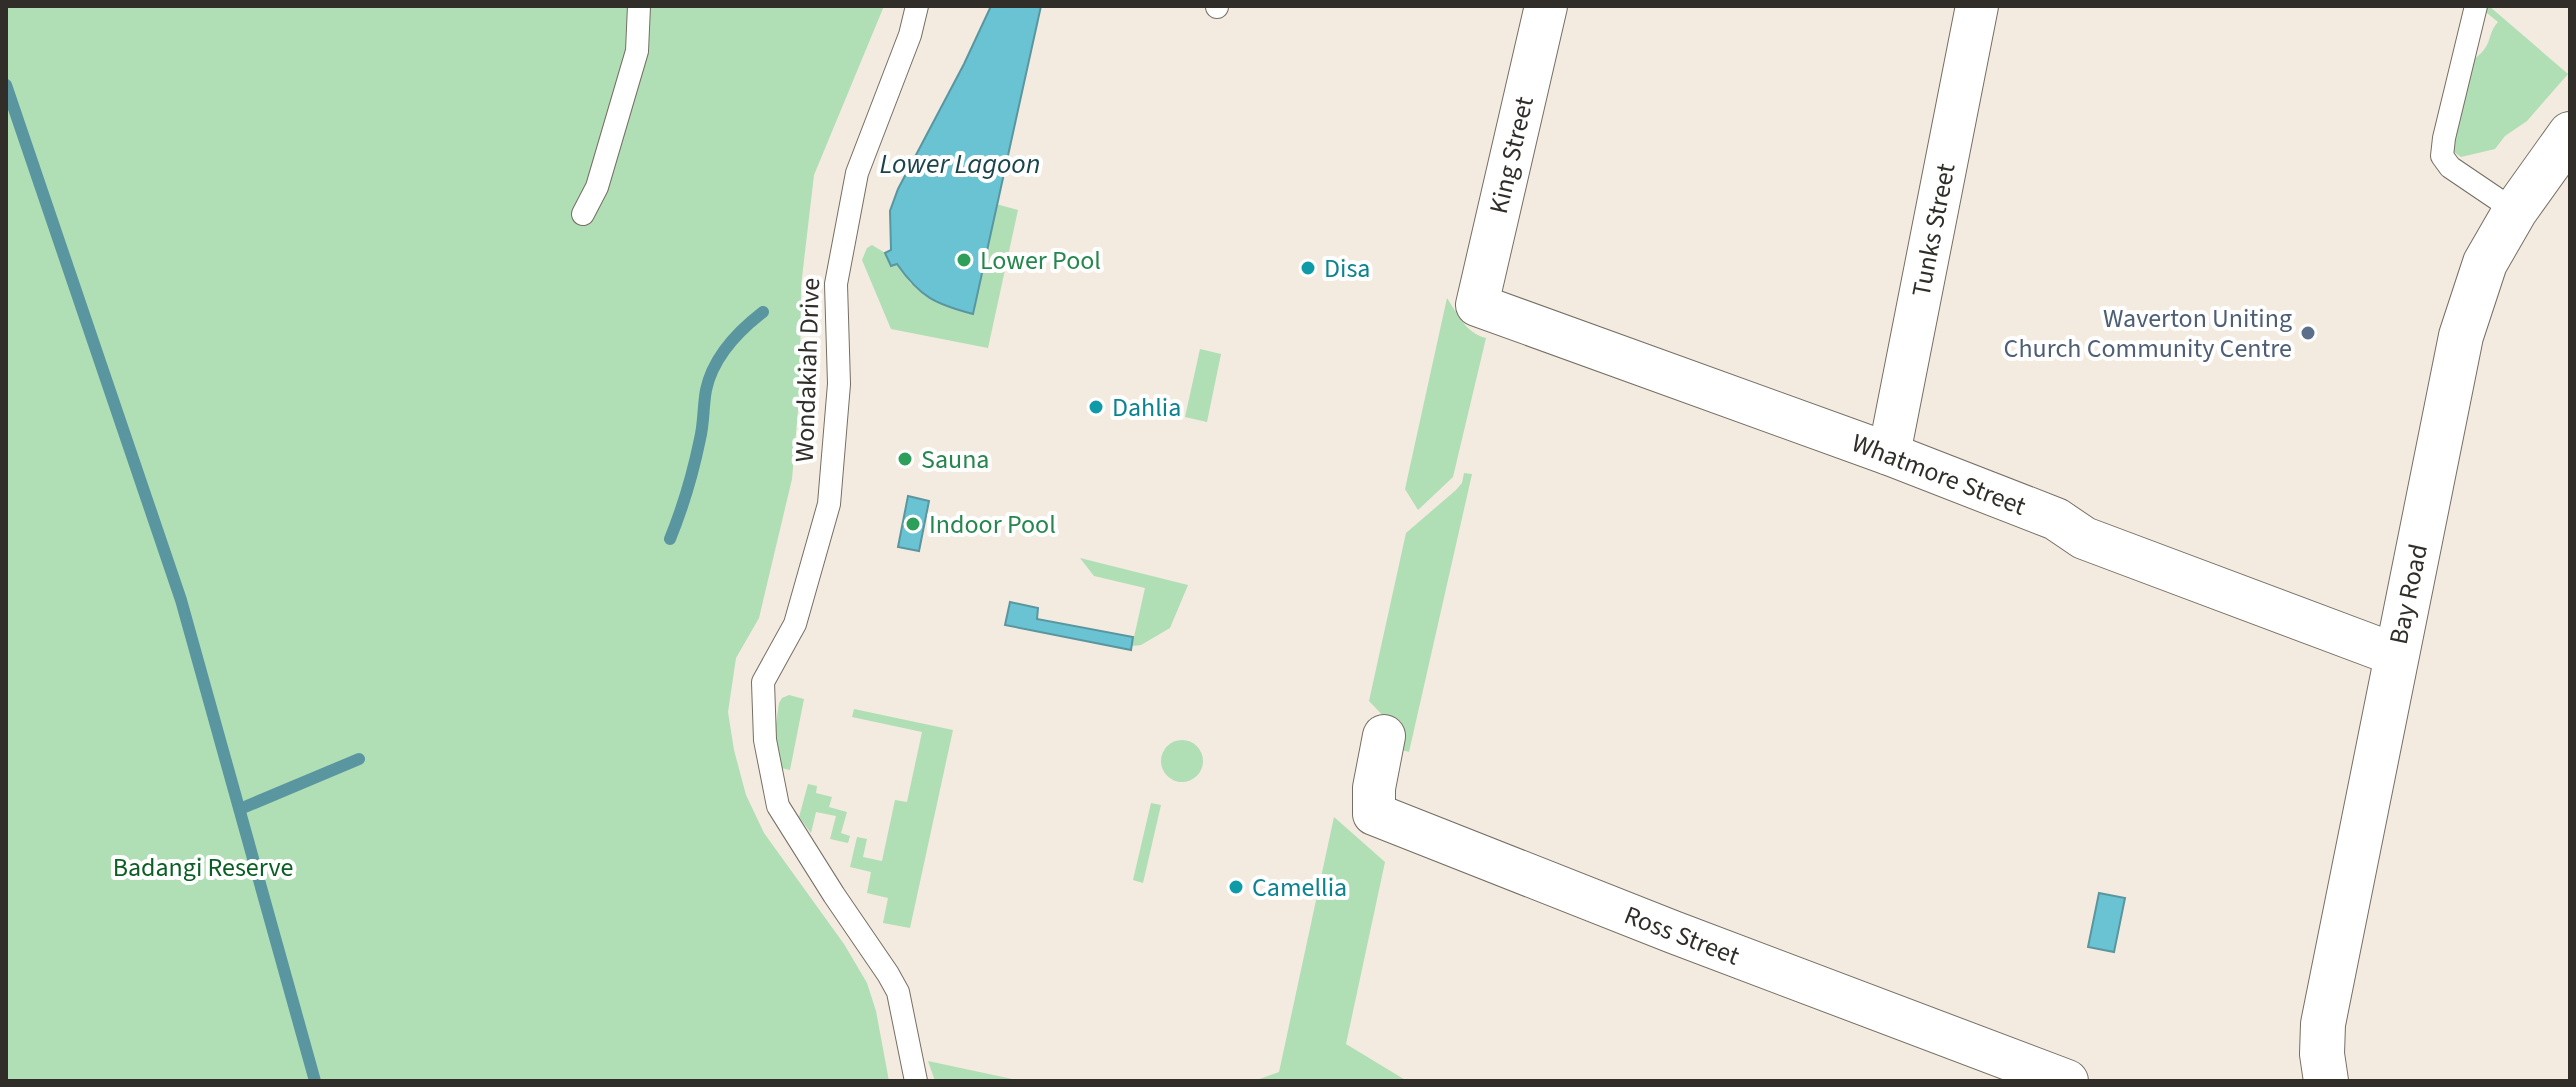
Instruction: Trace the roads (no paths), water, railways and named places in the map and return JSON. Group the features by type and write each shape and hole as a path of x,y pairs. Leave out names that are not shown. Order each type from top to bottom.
{"street":[{"name":"King Street","path":"1477,305 1546,6"},
{"name":"Tunks Street","path":"1889,454 1977,6"},
{"name":"Bay Road","path":"2326,1081 2322,1054 2323,1024 2461,336 2485,263 2515,211 2570,134"},
{"name":"Whatmore Street","path":"1477,305 1889,454 2056,519 2084,538 2396,655"},
{"name":"Ross Street","path":"1384,736 1374,788 1374,814 1673,932 2067,1081"}],"lane":[{"path":"583,214 597,187 637,51 639,6"},
{"name":"Wondakiah Drive","path":"916,1081 898,992 778,806 765,740 763,682 795,624 829,504 839,384 836,284 857,173 910,35 917,6"},
{"path":"2476,6 2442,156 2450,167 2515,211"}],"water":[{"name":"Lower Lagoon","path":"991,6 1041,6 973,314 929,298 897,264 891,266 885,253 891,250 890,211 898,189"},
{"name":"Indoor Pool","path":"908,496 929,501 919,551 898,547"},
{"path":"1010,602 1038,608 1037,619 1133,637 1131,650 1005,625"},
{"path":"2099,893 2125,898 2114,952 2088,947"}],"waterway":[{"path":"6,85 181,600 315,1081"},
{"path":"670,539 694,464 709,378 727,346 763,312"},
{"path":"240,809 359,759"}],"place":[{"name":"Lower Pool","path":"964,260"},
{"name":"Disa","path":"1308,268"},
{"name":"Waverton Uniting Church Community Centre","path":"2308,333"},
{"name":"Dahlia","path":"1096,407"},
{"name":"Sauna","path":"905,459"},
{"name":"Indoor Pool","path":"913,524"},
{"name":"Camellia","path":"1236,887"}],"park label":[{"name":"Badangi Reserve","path":"203,867"}]}
